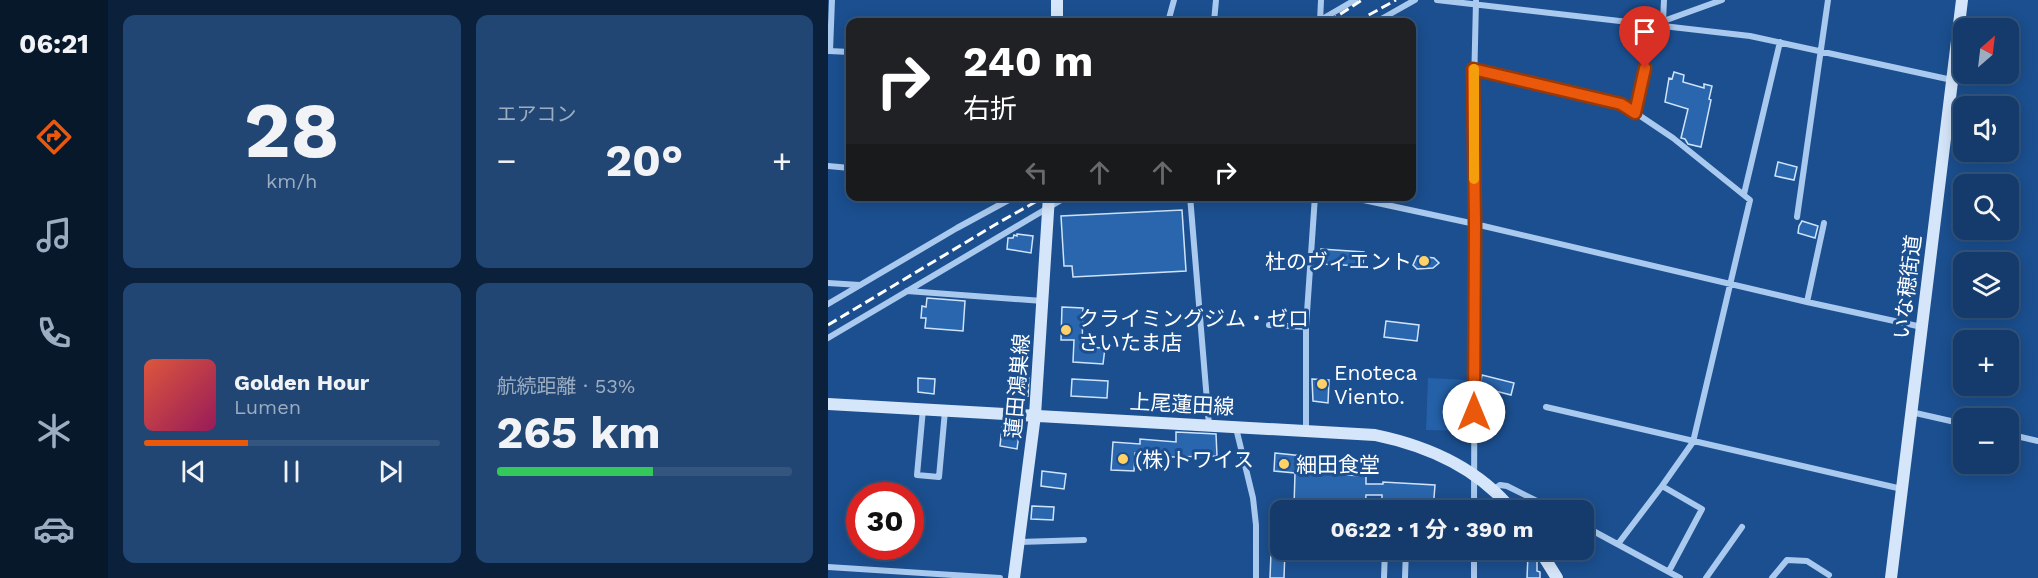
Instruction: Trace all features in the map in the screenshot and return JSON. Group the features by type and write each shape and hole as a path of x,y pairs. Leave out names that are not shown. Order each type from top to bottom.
{"main road":[{"path":"1057,0 1057,18"},
{"name":"いな穂街道","path":"1890,578 1962,0"},
{"name":"蓮田鴻巣線","path":"1014,578 1035,416 1049,202"},
{"name":"上尾蓮田線","path":"828,404 1375,435 1401,440 1434,452 1474,474 1502,500"},
{"path":"1546,560 1557,578"}],"street":[{"path":"832,0 829,51 846,52"},
{"path":"1169,18 1174,0"},
{"path":"1214,18 1216,0"},
{"path":"1319,18 1321,0"},
{"path":"1326,18 1355,0"},
{"path":"1383,18 1415,0"},
{"path":"1437,0 1475,2 1750,36 1952,80"},
{"path":"1663,21 1664,0"},
{"path":"1695,9 1697,0"},
{"path":"1654,24 1722,0"},
{"path":"1797,217 1828,0"},
{"path":"1474,500 1473,69 1475,2"},
{"path":"1635,113 1654,24"},
{"path":"1744,194 1780,42"},
{"path":"1473,69 1621,104 1673,138 1750,200 1693,442 1618,544"},
{"path":"828,166 846,168"},
{"path":"828,304 1008,201"},
{"path":"1190,201 1209,425"},
{"path":"1306,430 1306,327 1315,201"},
{"path":"1368,201 1922,327"},
{"path":"828,338 1049,202"},
{"path":"1806,302 1824,223"},
{"path":"828,284 860,285"},
{"path":"907,291 1043,301"},
{"path":"1269,326 1306,327"},
{"path":"1546,407 1902,489"},
{"path":"923,409 917,475 939,477 945,410"},
{"path":"1911,412 1953,422"},
{"path":"1236,427 1253,498 1256,525 1256,578"},
{"path":"2019,437 2038,441"},
{"path":"1493,490 1500,485 1507,486 1535,500"},
{"path":"1662,486 1702,509 1669,571"},
{"path":"1706,578 1742,527"},
{"path":"1594,531 1680,578"},
{"path":"1018,542 1084,540"},
{"path":"1384,578 1385,560"},
{"path":"1404,578 1405,560"},
{"path":"1474,560 1474,578"},
{"path":"1772,578 1788,560 1807,561 1829,575"},
{"path":"828,567 1000,578"}],"shaded area":[{"path":"1428,378 1469,380 1468,431 1426,430"}],"building":[{"path":"1674,72 1684,75 1683,82 1704,88 1704,84 1712,86 1701,147 1688,144 1685,139 1681,138 1688,109 1665,102 1669,78 1672,79"},
{"path":"1778,162 1797,167 1794,180 1775,176"},
{"path":"1182,210 1186,271 1073,277 1072,266 1064,266 1061,216"},
{"path":"1802,221 1818,226 1815,238 1798,233"},
{"path":"1017,234 1033,236 1031,253 1007,249 1008,238 1013,238"},
{"path":"1321,249 1364,252 1363,266 1320,264"},
{"path":"1417,256 1434,258 1439,263 1433,268 1417,269 1413,265"},
{"path":"927,298 965,301 963,331 925,328 926,318 921,318 922,306 926,307"},
{"path":"1062,307 1083,308 1082,347 1105,348 1103,364 1073,362 1074,340 1061,340"},
{"path":"1386,321 1419,325 1417,341 1384,337"},
{"path":"1013,375 1029,378 1028,396 1012,393 1013,389 1010,389"},
{"path":"1482,375 1514,383 1511,395 1480,387"},
{"path":"918,378 935,379 934,394 918,392"},
{"path":"1072,379 1108,381 1107,398 1071,396"},
{"path":"1312,379 1329,380 1328,403 1313,401"},
{"path":"1002,427 1015,428 1019,434 1017,449 1000,446"},
{"path":"1176,432 1216,434 1217,456 1172,457 1135,453 1134,471 1111,470 1113,442 1140,444 1140,439 1176,442"},
{"path":"1275,453 1313,457 1312,472 1336,473 1336,463 1348,463 1347,475 1366,476 1366,484 1383,484 1383,482 1435,485 1434,500 1382,500 1382,495 1366,495 1366,500 1294,500 1295,473 1274,471"},
{"path":"1042,471 1066,474 1064,489 1041,486"},
{"path":"1032,506 1054,507 1053,520 1031,519"},
{"path":"1271,560 1285,560 1284,578 1270,578"},
{"path":"1528,560 1536,560 1540,578 1527,578"}],"railway":[{"path":"1334,18 1362,0"},
{"path":"1363,18 1396,0"},
{"path":"828,325 1037,201"}],"slow traffic":[{"path":"1474,69 1474,179"}],"place":[{"name":"杜のヴィエント","path":"1424,261"},
{"name":"クライミングジム・ゼロ さいたま店","path":"1066,330"},
{"name":"Enoteca Viento.","path":"1322,384"},
{"name":"(株)トワイス","path":"1123,459"},
{"name":"細田食堂","path":"1284,464"}],"route":[{"path":"1474,412 1473,69 1621,104 1635,113 1645,68"}]}
